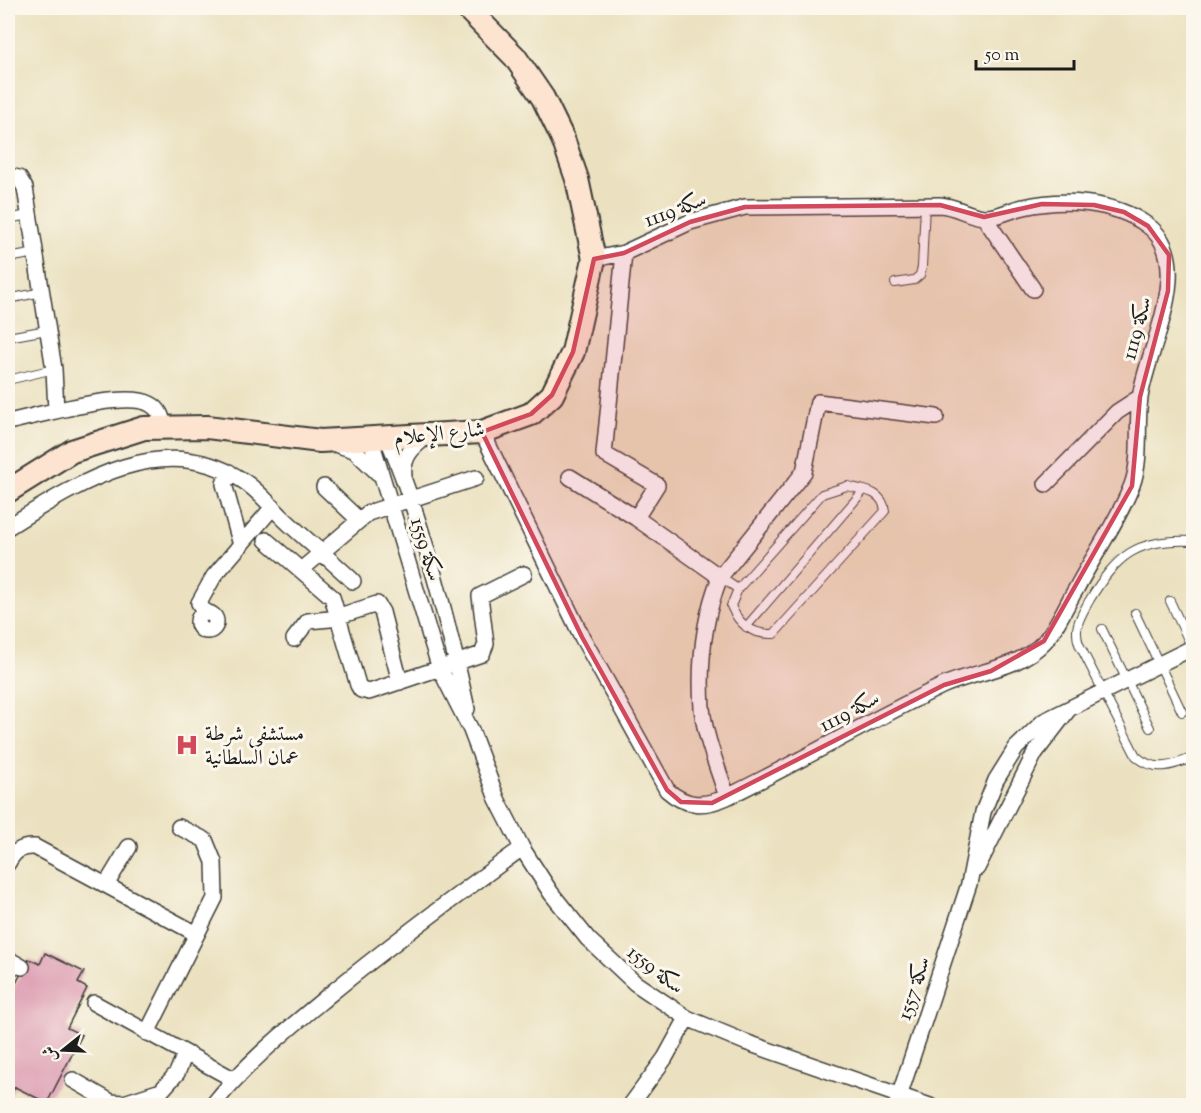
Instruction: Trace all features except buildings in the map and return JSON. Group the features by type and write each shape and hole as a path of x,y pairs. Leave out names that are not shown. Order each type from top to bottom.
{"main road":[{"name":"شارع الإعلام","path":"8,491 72,450 144,428 207,427 320,441 482,432 531,414 552,395 573,352 594,259 577,179 563,139 543,98 515,57 467,8"}],"street":[{"path":"8,176 19,178 22,182 36,253 54,369 56,411"},
{"name":"سكة 1119","path":"482,432 582,637 667,790 681,802 712,803 727,797 944,685 991,671 1024,656 1044,641 1132,486 1137,459 1140,397 1168,291 1170,269 1164,243 1156,233 1124,212 1094,205 1042,204 984,217 957,207 925,205 746,207 690,222 624,253 594,259"},
{"path":"984,217 1033,289"},
{"path":"624,253 604,454 657,485 636,518"},
{"path":"1046,484 1117,412 1140,397"},
{"path":"8,422 56,411 140,400 151,404 161,413 164,427"},
{"path":"727,797 702,709 705,635 710,603 720,577 804,472 818,402 936,417"},
{"path":"404,478 403,466 407,454 427,436"},
{"name":"سكة 1559","path":"380,439 404,478 410,497 457,663 471,730"},
{"name":"سكة 1559","path":"380,439 384,480 440,669 471,730 497,799 522,848 551,893 588,939 635,983 687,1018 898,1101 930,1106"},
{"name":"سكة 1559","path":"320,441 354,450 367,459 384,480"},
{"path":"8,527 71,488 101,473 137,462 165,459 188,460 229,472 244,481 353,581"},
{"path":"229,472 224,484 240,545"},
{"path":"570,477 636,518 720,577"},
{"path":"301,570 358,519 410,497 476,478"},
{"path":"324,487 358,519"},
{"path":"205,613 199,603 214,576 273,507"},
{"path":"266,540 332,597 361,690 369,692 482,654 486,644 480,596 524,574"},
{"path":"294,639 308,621 339,616 377,604 382,612 400,682"},
{"name":"سكة 1557","path":"898,1101 969,884 986,803 1016,748 1044,721 1193,649"},
{"name":"سكة 1557","path":"969,884 1035,753 1071,707"},
{"path":"1001,772 1022,781"},
{"path":"986,803 1007,810"},
{"path":"147,1033 215,898 214,862 205,840 179,827"},
{"path":"8,863 14,852 28,846 35,847 197,934"},
{"path":"106,885 129,847"},
{"path":"212,1106 233,1079 269,1044 402,935 522,848"},
{"path":"8,959 22,967"},
{"path":"94,1003 233,1079"},
{"path":"630,1106 665,1058 687,1018"},
{"path":"73,1080 111,1102 124,1102 161,1091 177,1073 185,1054"}],"lane":[{"path":"895,283 914,280 921,271 925,205"},
{"path":"8,219 28,215"},
{"path":"8,258 36,253"},
{"path":"8,299 42,292"},
{"path":"8,337 47,330"},
{"path":"8,380 54,369"},
{"path":"848,486 877,494 884,502 885,511 774,634 760,635 746,627 735,615 731,606 738,589 822,494 848,486"},
{"path":"746,627 864,490"},
{"path":"1194,541 1149,545 1120,559 1108,570 1080,616 1077,639 1131,750 1141,760 1162,767 1194,757"},
{"path":"720,577 738,589"},
{"path":"1170,601 1193,649"},
{"path":"1135,613 1182,712"},
{"path":"1102,629 1150,728"}],"highlighted area":[{"path":"1042,204 1094,205 1124,212 1148,226 1169,255 1168,291 1140,397 1132,486 1044,641 991,671 944,685 712,803 681,802 667,790 582,637 482,432 531,414 552,395 573,352 594,259 624,253 690,222 745,207 940,205 984,217"}],"place":[{"name":"مستشفى شرطة عمان السلطانية","path":"187,745"}]}
